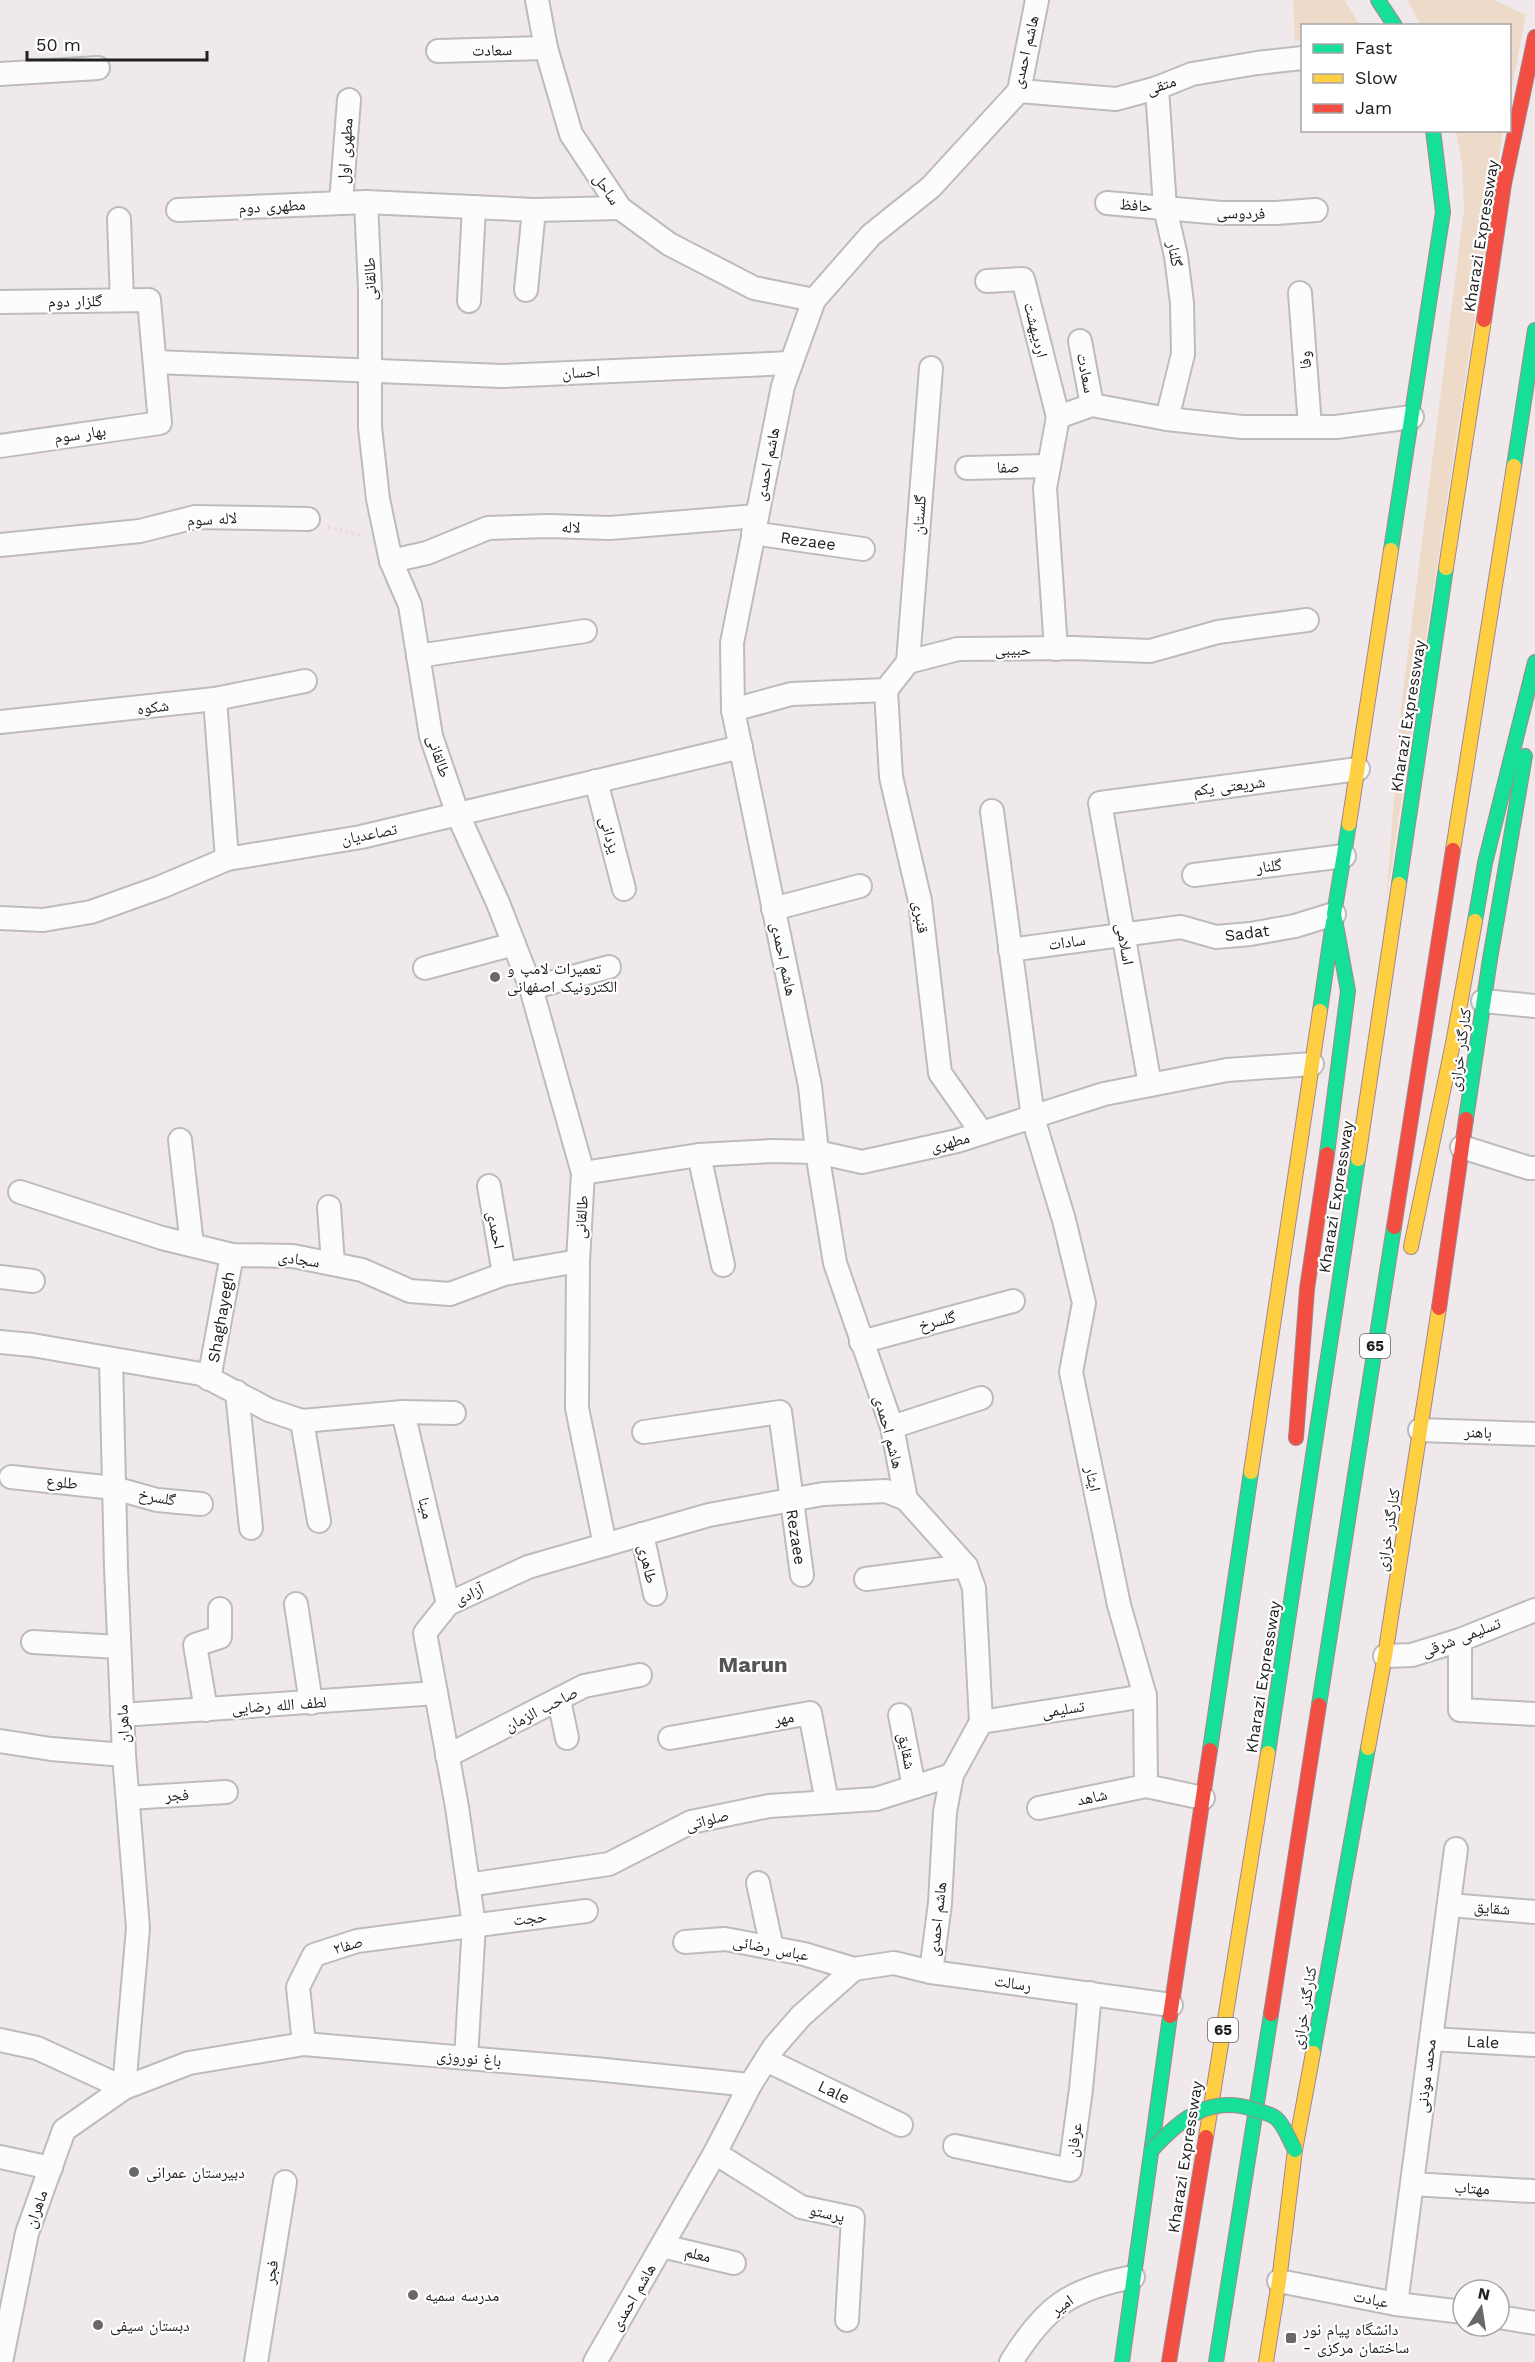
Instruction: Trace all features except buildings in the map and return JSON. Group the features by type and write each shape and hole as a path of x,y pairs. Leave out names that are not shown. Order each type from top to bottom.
{"main road":[{"path":"1378,0 1394,24"},
{"name":"Kharazi Expressway","path":"1167,2362 1277,1698 1504,184 1535,37"},
{"path":"1122,2362 1171,2005 1334,914 1443,212 1433,132"},
{"name":"65","path":"1216,2362 1535,330"},
{"path":"1408,1260 1452,1049 1485,863 1535,662"},
{"name":"کنارگذر خرازی","path":"1266,2362 1279,2281 1295,2150 1385,1656 1483,1002 1535,702"},
{"path":"1295,1453 1307,1289 1336,1093 1348,991 1334,914"},
{"path":"1349,1509 1394,1317"},
{"name":"65","path":"1277,1698 1292,1500"},
{"path":"1151,2151 1170,2129 1186,2117 1217,2104 1246,2105 1276,2119 1295,2150"}],"street":[{"name":"ساحل","path":"537,0 546,48 571,134 620,208 669,244 754,288 814,300"},
{"name":"هاشم احمدی","path":"906,1499 892,1427 835,1263 817,1152 810,1086 733,710 732,643 783,386 814,300 871,235 931,187 1019,91 1037,0"},
{"name":"سعادت","path":"438,51 546,48"},
{"name":"متقی","path":"1019,91 1116,99 1157,88 1192,74 1301,58"},
{"path":"0,74 98,68"},
{"name":"گلنار","path":"1157,88 1165,207 1176,256 1182,303 1183,354 1167,419"},
{"name":"مطهری اول","path":"341,202 349,100"},
{"path":"366,202 534,210 620,208"},
{"name":"مطهری دوم","path":"178,210 366,202"},
{"name":"طالقانی","path":"366,202 371,370 369,426 378,499 389,551 410,605 431,736 458,815 531,988 583,1173 578,1261 577,1408 605,1545"},
{"name":"حافظ","path":"1107,203 1165,207"},
{"path":"469,301 474,207"},
{"name":"فردوسی","path":"1165,207 1221,213 1316,210"},
{"path":"526,290 534,210"},
{"path":"119,219 122,300"},
{"name":"اردیبهشت","path":"987,281 1023,279 1058,417"},
{"name":"وفا","path":"1300,293 1310,427"},
{"name":"گلزار دوم","path":"0,302 149,300 155,362"},
{"name":"سعادت","path":"1080,342 1092,405"},
{"name":"احسان","path":"155,362 502,376 791,363"},
{"name":"بهار سوم","path":"0,446 160,423 155,362"},
{"name":"گلستان","path":"908,662 931,368"},
{"path":"1056,649 1045,488 1058,417 1092,405 1167,419 1242,427 1336,427 1412,417"},
{"name":"صفا","path":"967,468 1049,466"},
{"name":"لاله سوم","path":"0,545 141,531 195,517 308,519"},
{"name":"Rezaee","path":"755,525 863,549"},
{"name":"لاله","path":"389,551 427,553 488,528 755,525"},
{"name":"حبیبی","path":"908,662 958,649 1150,651 1218,632 1307,620"},
{"path":"418,656 585,631"},
{"path":"733,710 791,694 886,690 908,662"},
{"name":"شکوه","path":"0,722 215,699 305,681"},
{"name":"قنبری","path":"886,690 891,777 920,901 940,1073 982,1133"},
{"path":"215,699 227,859"},
{"name":"تصاعدیان","path":"0,918 43,920 91,912 161,887 227,859 361,837 741,747"},
{"name":"شریعتی یکم","path":"1100,803 1358,769"},
{"name":"یزدانی","path":"596,782 624,889"},
{"name":"اسلامی","path":"1100,803 1150,1085"},
{"name":"ایثار","path":"992,811 1033,1118 1064,1220 1084,1303 1071,1372 1119,1605 1145,1696 1146,1786"},
{"name":"گلنار","path":"1194,875 1344,856"},
{"path":"773,909 860,886"},
{"name":"Sadat","path":"1123,933 1181,927 1216,937 1250,934 1295,926 1334,914"},
{"name":"سادات","path":"1010,950 1123,933"},
{"path":"425,968 514,944"},
{"path":"531,988 609,968"},
{"path":"1483,1002 1535,1006"},
{"name":"مطهری","path":"583,1173 699,1155 772,1151 817,1152 862,1162 957,1141 1104,1094 1227,1070 1312,1064"},
{"path":"180,1140 192,1245"},
{"path":"1462,1148 1528,1168 1535,1168"},
{"path":"699,1155 723,1265"},
{"name":"احمدی","path":"489,1186 504,1274"},
{"name":"سجادی","path":"20,1192 162,1238 232,1255 293,1256 363,1270 410,1291 450,1294 504,1274 578,1261"},
{"path":"329,1207 333,1264"},
{"name":"Shaghayegh","path":"209,1378 232,1255"},
{"path":"0,1277 33,1281"},
{"name":"گلسرخ","path":"861,1342 1013,1301"},
{"path":"0,1342 32,1345 201,1374 269,1410 302,1421 403,1412 454,1413"},
{"name":"ماهران","path":"111,1359 122,1715 138,1928 124,2088"},
{"path":"237,1392 251,1528"},
{"path":"892,1427 981,1398"},
{"name":"مینا","path":"403,1412 448,1604"},
{"path":"644,1432 780,1412 791,1500"},
{"path":"302,1421 319,1521"},
{"name":"باهنر","path":"1420,1430 1535,1434"},
{"name":"طلوع","path":"11,1477 114,1488"},
{"name":"گلسرخ","path":"114,1488 157,1500 201,1504"},
{"name":"آزادی","path":"466,2058 474,1925 425,1634 448,1604 528,1567 709,1515 824,1494 886,1491 906,1499"},
{"path":"906,1499 966,1566 974,1588 981,1722"},
{"name":"Rezaee","path":"791,1500 802,1575"},
{"name":"طاهری","path":"642,1534 655,1594"},
{"path":"866,1579 966,1566"},
{"path":"296,1604 311,1703"},
{"path":"206,1710 195,1645 220,1636 220,1609"},
{"name":"تسلیمی شرقی","path":"1385,1656 1412,1656 1460,1640 1535,1610"},
{"path":"1460,1640 1460,1710 1535,1714"},
{"path":"33,1642 119,1647"},
{"name":"صاحب الزمان","path":"447,1755 584,1686 640,1675"},
{"name":"لطف الله رضایی","path":"122,1715 436,1693"},
{"name":"تسلیمی","path":"981,1722 1145,1696"},
{"path":"559,1700 567,1738"},
{"name":"مهر","path":"669,1738 810,1713 827,1802"},
{"name":"شقایق","path":"900,1715 914,1787"},
{"name":"هاشم احمدی","path":"932,1972 940,1903 945,1812 952,1775 981,1722"},
{"path":"0,1741 51,1749 124,1755"},
{"name":"صلواتی","path":"468,1886 609,1864 691,1822 768,1806 876,1799 952,1775"},
{"path":"1146,1786 1203,1798"},
{"name":"شاهد","path":"1039,1808 1146,1786"},
{"name":"فجر","path":"128,1798 226,1792"},
{"name":"محمد موذنی","path":"1396,2304 1456,1849"},
{"path":"758,1883 772,1948"},
{"name":"شقایق","path":"1449,1905 1535,1911"},
{"name":"حجت","path":"474,1925 586,1911"},
{"name":"صفا۲","path":"304,2044 298,1987 314,1955 357,1941 474,1925"},
{"name":"عباس رضائی","path":"685,1942 725,1939 804,1954 855,1969"},
{"name":"رسالت","path":"855,1969 894,1963 932,1972 1171,2005"},
{"name":"هاشم احمدی","path":"595,2362 715,2154 750,2085 774,2047 801,2016 855,1969"},
{"name":"عرفان","path":"955,2146 1070,2170 1081,2089 1090,1993"},
{"path":"0,2040 37,2048 124,2088"},
{"name":"Lale","path":"1431,2040 1535,2045"},
{"name":"باغ نوروزی","path":"189,2063 304,2044 750,2085"},
{"name":"Lale","path":"766,2060 901,2125"},
{"name":"ماهران","path":"2,2362 8,2288 64,2130 124,2088 189,2063"},
{"name":"پرستو","path":"715,2154 801,2207 854,2218 847,2320"},
{"path":"0,2157 51,2168"},
{"name":"فجر","path":"256,2362 285,2182"},
{"name":"مهتاب","path":"1412,2184 1532,2191"},
{"name":"معلم","path":"662,2246 734,2263"},
{"name":"امیر","path":"1011,2362 1026,2337 1057,2304 1099,2284 1133,2277"},
{"name":"عبادت","path":"1279,2281 1396,2304 1451,2311"},
{"path":"1511,2319 1535,2323"}],"path":[{"path":"308,519 389,551"}],"shaded area":[{"path":"1293,0 1344,0 1359,24 1301,24 1301,40 1295,41"},
{"path":"1407,0 1494,0 1526,15 1511,92 1511,24 1420,24"},
{"path":"1456,132 1503,132 1386,902 1401,707 1464,210 1462,164"}],"traffic: fast":[{"path":"1378,0 1394,24"},
{"path":"1391,550 1443,212 1433,132"},
{"path":"1514,466 1535,330"},
{"path":"1399,884 1446,568"},
{"path":"1475,921 1485,863 1535,662"},
{"path":"1466,1119 1490,959 1525,756"},
{"path":"1327,1154 1348,991 1334,914 1349,824"},
{"path":"1320,1011 1333,922"},
{"path":"1268,1753 1358,1159"},
{"path":"1319,1705 1394,1227"},
{"path":"1210,1750 1251,1472"},
{"path":"1313,2053 1368,1748"},
{"path":"1216,2362 1271,2014"},
{"path":"1122,2362 1170,2016"},
{"path":"1151,2151 1173,2129 1197,2112 1224,2105 1239,2106 1274,2117 1282,2125 1295,2150"}],"traffic: slow":[{"path":"1446,568 1484,320"},
{"path":"1453,850 1514,466"},
{"path":"1349,824 1391,550"},
{"path":"1358,1159 1399,884"},
{"path":"1411,1247 1454,1038 1475,921"},
{"path":"1251,1472 1320,1011"},
{"path":"1368,1748 1385,1656 1439,1308"},
{"path":"1206,2137 1268,1753"},
{"path":"1266,2362 1279,2281 1295,2150 1313,2053"}],"traffic: jam":[{"path":"1484,320 1504,184 1535,37"},
{"path":"1394,1227 1453,850"},
{"path":"1439,1308 1466,1119"},
{"path":"1296,1438 1307,1289 1327,1154"},
{"path":"1271,2014 1319,1705"},
{"path":"1170,2016 1210,1750"},
{"path":"1169,2362 1206,2137"}],"place":[{"name":"تعمیرات لامپ و الکترونیک اصفهانی","path":"495,977"},
{"name":"دبیرستان عمرانی","path":"134,2172"},
{"name":"مدرسه سمیه","path":"413,2295"},
{"name":"دبستان سیفی","path":"98,2325"},
{"name":"دانشگاه پیام نور - ساختمان مرکزی","path":"1291,2338"}],"district":[{"name":"Marun","path":"753,1664"}]}
